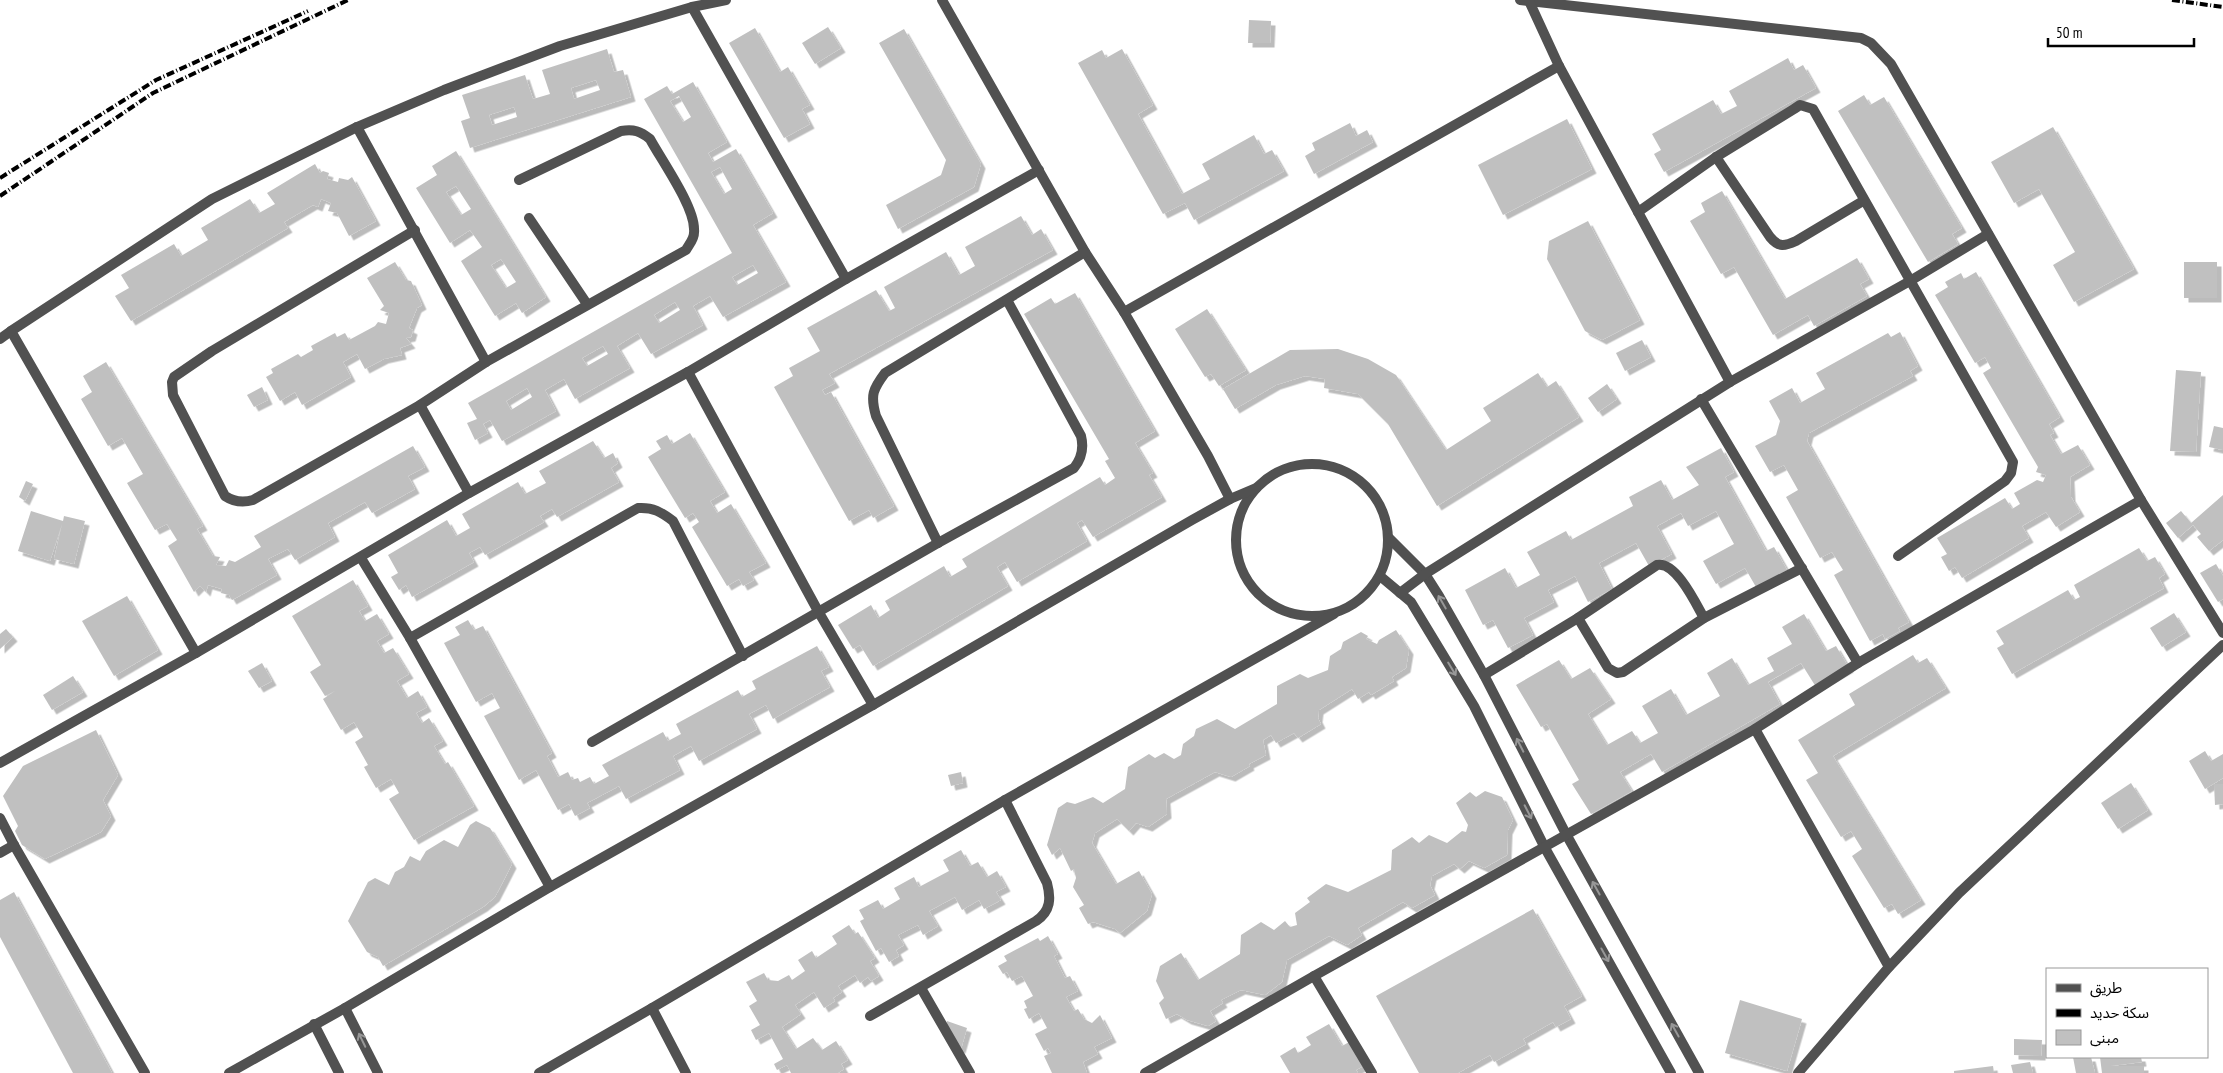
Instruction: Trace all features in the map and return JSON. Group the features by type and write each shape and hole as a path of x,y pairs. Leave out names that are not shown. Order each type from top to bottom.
{"street":[{"path":"0,340 212,199 357,127 444,90 560,46 692,7 726,0"},
{"path":"942,0 1086,252 1124,312 1208,456 1230,499"},
{"path":"1524,1 1730,382"},
{"path":"1524,1 1861,38 1871,43 1891,64 2142,500 2223,633"},
{"path":"692,7 846,278"},
{"path":"1124,312 1559,66"},
{"path":"1638,212 1716,157 1800,105 1813,109 2013,462 2011,474 2005,481 1898,556"},
{"path":"357,127 486,362"},
{"path":"415,230 212,351 174,377 171,387 173,395 225,496 245,502 253,500 420,405 486,362 686,250 694,235 689,209 650,139 642,132 631,129 621,132 519,180"},
{"path":"1716,157 1770,238 1780,246 1786,246 1864,201"},
{"path":"0,763 196,653 469,493 688,372 846,278 1040,170"},
{"path":"529,218 587,304"},
{"path":"1400,593 1425,574 1701,399 1910,281 1988,234"},
{"path":"938,543 876,416 873,405 873,390 885,373 1086,252"},
{"path":"592,742 818,611 1074,468 1082,455 1083,445 1081,436 1007,300"},
{"path":"11,331 196,653"},
{"path":"688,372 818,611 873,706"},
{"path":"1701,399 1858,663"},
{"path":"420,405 469,493"},
{"path":"229,1073 314,1024 346,1008 550,886 873,706 1230,499 1256,488 1277,473 1301,465 1327,465 1351,474 1370,491 1384,513 1389,538 1386,563 1372,589 1355,604 1334,614 1005,800 539,1073"},
{"path":"1256,488 1242,509 1236,533 1238,558 1248,582 1265,600 1287,612 1312,616 1334,614"},
{"path":"1145,1073 1754,729 1858,663 2142,500"},
{"path":"410,638 638,508 649,508 660,511 673,521 743,656"},
{"path":"1389,538 1425,574 1484,675 1566,834 1699,1073"},
{"path":"361,558 410,638 550,886"},
{"path":"1484,675 1578,618 1661,564 1671,568 1676,573 1704,618"},
{"path":"1578,618 1608,668 1617,673 1623,672 1704,618 1802,568"},
{"path":"1380,576 1411,602 1474,706 1546,848 1671,1073"},
{"path":"1798,1073 1889,967 1958,893 2223,645"},
{"path":"1754,729 1889,967"},
{"path":"870,1016 1036,921 1047,911 1050,894 1047,883 1005,800"},
{"path":"0,818 145,1073"},
{"path":"0,854 14,845"},
{"path":"1314,976 1372,1073"},
{"path":"921,988 970,1073"},
{"path":"346,1008 378,1073"},
{"path":"652,1008 686,1073"},
{"path":"314,1024 338,1073"}],"building":[{"path":"1249,20 1271,21 1270,43 1248,43"},
{"path":"828,27 841,48 815,64 802,43"},
{"path":"755,28 780,72 788,67 810,105 802,109 810,124 784,138 729,43"},
{"path":"904,29 981,164 974,187 898,229 886,205 941,175 946,160 879,43"},
{"path":"607,49 614,72 623,70 631,97 470,148 461,121 470,118 462,95 525,75 533,99 550,94 542,70","holes":["596,80 600,90 574,99 571,88","514,107 517,117 492,125 489,115"]},
{"path":"1122,49 1153,105 1138,114 1182,194 1210,179 1202,164 1254,135 1264,154 1272,150 1284,171 1194,220 1185,203 1163,214 1078,63 1102,50 1106,58"},
{"path":"1788,58 1794,70 1803,65 1816,88 1664,172 1654,154 1661,150 1652,134 1713,100 1721,114 1737,106 1729,91"},
{"path":"693,82 727,142 708,153 713,162 736,149 773,213 753,225 786,282 723,317 710,296 693,306 703,325 651,354 638,333 617,346 630,368 575,399 564,379 545,390 556,411 502,441 490,420 483,424 488,433 475,440 467,423 477,419 468,403 732,253 644,99 667,86 672,94","holes":["679,96 691,117 683,122 670,101","720,167 732,189 724,194 711,172","753,265 758,273 737,285 732,277","675,302 680,310 659,323 654,315","603,346 608,354 587,366 582,358","527,388 532,397 511,410 506,401"]},
{"path":"1864,95 1870,105 1884,97 1962,228 1952,234 1958,244 1928,262 1838,111"},
{"path":"1567,119 1592,169 1503,215 1478,165"},
{"path":"1350,123 1356,136 1367,130 1373,142 1314,174 1305,156 1315,150 1312,143"},
{"path":"2053,127 2134,269 2074,302 2053,265 2075,252 2039,189 2014,203 1991,162"},
{"path":"456,151 546,297 522,313 516,303 495,316 461,261 482,247 470,230 450,243 416,188 437,175 432,166","holes":["456,186 471,209 461,215 446,192","501,259 516,282 506,288 491,265"]},
{"path":"315,164 320,173 323,171 329,173 327,179 338,182 339,178 348,180 352,177 376,221 349,236 337,213 328,211 331,203 321,199 318,207 313,205 284,222 288,228 131,321 115,296 129,288 121,275 174,244 181,256 208,240 201,228 250,199 259,213 275,204 267,193"},
{"path":"1722,191 1785,299 1857,258 1869,279 1860,284 1867,296 1814,326 1808,315 1773,335 1734,267 1721,274 1690,221 1705,212 1701,203"},
{"path":"1021,216 1032,235 1041,229 1053,250 829,374 835,383 822,390 825,395 831,392 894,506 873,518 869,510 849,521 774,387 793,376 789,368 820,351 807,328 876,290 889,311 895,308 884,287 946,252 959,275 975,266 965,247"},
{"path":"1588,221 1640,320 1602,340 1585,331 1547,259 1549,241"},
{"path":"395,262 406,280 411,281 422,305 417,308 409,328 413,330 411,337 406,338 411,344 400,348 402,355 384,359 365,369 357,354 343,362 351,377 302,405 295,392 280,401 266,377 273,373 271,369 298,354 301,357 313,350 311,346 335,333 337,337 345,333 349,340 375,326 378,322 386,324 389,313 380,310 384,306 367,278"},
{"path":"2184,262 2217,262 2217,298 2184,298"},
{"path":"1976,272 2060,417 2049,424 2054,433 2050,435 2061,454 2078,445 2090,465 2070,477 2071,497 2080,512 2056,527 2046,512 2022,526 2029,538 1962,578 1955,567 1949,571 1941,557 1947,554 1937,538 2005,498 2012,509 2020,504 2014,493 2037,480 2043,482 2046,475 2036,472 2038,467 1983,373 1991,368 1985,357 1975,363 1935,295 1948,287 1945,282 1961,273 1964,279"},
{"path":"1075,293 1155,431 1135,443 1153,473 1149,475 1162,497 1093,537 1082,520 1077,523 1087,541 1017,582 1005,562 997,567 1008,586 873,666 860,645 853,649 838,625 871,605 878,618 890,610 885,601 944,566 950,577 967,567 962,559 1100,477 1105,485 1115,478 1105,461 1109,459 1024,314 1051,298 1055,304"},
{"path":"1207,309 1246,370 1219,386 1211,374 1205,377 1175,329"},
{"path":"1900,332 1918,366 1910,371 1913,376 1809,433 1807,441 1909,622 1898,628 1900,631 1885,639 1883,634 1870,641 1834,575 1843,570 1832,552 1820,558 1786,497 1798,490 1784,465 1770,472 1755,446 1776,435 1780,421 1769,401 1792,388 1800,403 1825,389 1816,373 1888,333 1891,337"},
{"path":"1642,340 1651,357 1625,371 1616,353"},
{"path":"1338,349 1368,359 1396,375 1446,450 1491,421 1483,408 1538,373 1547,387 1556,381 1579,417 1437,506 1388,424 1358,394 1324,388 1325,379 1305,376 1276,385 1235,409 1223,389 1290,350"},
{"path":"106,362 203,526 197,529 213,556 220,557 216,565 226,566 229,560 235,562 261,547 254,536 413,446 425,467 408,476 415,489 372,513 365,502 328,523 335,537 295,560 288,549 268,559 277,575 232,600 229,595 221,593 222,589 208,585 206,592 200,586 194,592 168,546 177,540 167,524 155,530 127,483 143,474 122,438 108,446 81,399 92,392 83,376"},
{"path":"2176,370 2201,372 2196,452 2170,451"},
{"path":"1607,384 1617,399 1598,412 1588,398"},
{"path":"262,387 268,400 254,407 247,395"},
{"path":"2214,426 2223,428 2223,450 2209,447"},
{"path":"690,433 725,492 710,501 717,513 731,504 766,563 749,572 754,580 743,586 739,579 727,586 692,527 699,522 693,513 685,518 648,457 661,449 656,441 667,435 672,444"},
{"path":"593,441 604,458 613,453 618,463 611,468 619,482 557,517 552,509 540,516 544,522 485,555 480,547 469,553 474,562 412,597 406,585 399,590 391,577 398,573 388,555 447,520 456,536 470,528 462,514 518,482 525,494 546,483 539,471"},
{"path":"1721,448 1734,472 1725,477 1766,551 1774,547 1787,570 1756,587 1745,568 1716,584 1703,561 1734,544 1716,511 1688,526 1681,513 1657,526 1672,554 1649,566 1636,543 1599,563 1612,589 1588,602 1575,576 1548,590 1554,602 1524,618 1533,635 1508,648 1493,620 1483,625 1465,590 1505,568 1516,588 1540,575 1527,552 1566,531 1571,540 1633,506 1629,497 1661,480 1672,500 1699,485 1686,467"},
{"path":"26,481 33,484 25,501 19,497"},
{"path":"2223,495 2223,540 2209,551 2197,537 2201,534 2193,525 2178,538 2166,523 2181,511 2191,523"},
{"path":"31,511 63,521 64,516 85,521 74,564 54,559 62,524 50,561 18,551"},
{"path":"2139,548 2147,561 2155,557 2165,574 2159,578 2164,588 2012,674 1997,648 2004,644 1996,631 2068,590 2074,600 2080,597 2074,585"},
{"path":"2216,564 2223,576 2223,599 2218,602 2200,573"},
{"path":"353,580 368,606 359,611 365,621 377,614 389,634 377,641 384,653 393,648 409,674 397,681 407,698 418,691 427,707 416,713 422,723 429,718 443,741 434,746 445,764 448,762 474,806 414,840 389,799 399,793 391,779 376,788 364,767 368,765 355,742 363,737 354,722 341,730 323,699 335,691 325,696 310,672 321,665 292,616"},
{"path":"127,596 158,650 114,676 82,621"},
{"path":"2174,613 2186,632 2162,647 2150,628"},
{"path":"1804,614 1826,651 1836,646 1849,668 1816,687 1801,663 1768,682 1780,704 1662,772 1651,754 1620,772 1632,791 1591,814 1572,784 1579,780 1547,724 1541,727 1516,685 1559,660 1571,679 1590,668 1611,699 1588,714 1607,745 1632,731 1640,743 1658,733 1642,706 1671,689 1686,715 1720,696 1707,673 1732,658 1748,685 1774,671 1767,658 1792,644 1782,627"},
{"path":"468,620 474,630 483,626 552,753 547,756 558,777 568,772 572,780 578,778 580,782 590,777 594,784 609,776 602,765 663,732 668,741 681,734 676,724 738,690 742,697 756,689 752,681 817,646 829,667 821,671 830,687 773,719 766,705 749,714 757,729 699,761 691,746 673,756 680,770 626,799 619,786 587,803 590,808 575,816 569,804 558,810 536,770 519,780 484,716 500,708 492,693 476,702 444,643 460,635 455,627"},
{"path":"6,629 13,637 0,649 0,634"},
{"path":"1396,630 1409,650 1406,668 1392,677 1394,681 1371,695 1369,692 1358,699 1352,689 1319,710 1318,718 1321,724 1298,738 1294,733 1276,743 1271,735 1263,740 1266,755 1231,777 1215,772 1166,799 1167,814 1148,827 1136,823 1129,831 1117,819 1095,833 1092,843 1116,884 1139,871 1152,894 1147,911 1120,933 1115,929 1093,922 1088,924 1079,908 1084,905 1073,887 1076,878 1074,869 1071,871 1060,848 1052,855 1047,845 1058,808 1067,802 1075,804 1093,797 1103,803 1125,789 1128,767 1149,754 1155,758 1164,753 1174,759 1181,755 1183,744 1194,736 1196,729 1217,719 1235,729 1277,704 1277,686 1300,674 1308,678 1328,670 1330,656 1341,649 1343,642 1361,632 1368,636 1366,639 1377,644 1379,640"},
{"path":"1913,655 1918,663 1927,658 1946,688 1833,756 1921,900 1898,914 1892,904 1884,908 1852,856 1862,849 1851,831 1841,837 1806,780 1818,773 1798,740 1855,705 1849,694"},
{"path":"262,663 272,681 259,688 248,671"},
{"path":"73,676 83,692 52,710 43,695"},
{"path":"96,730 118,775 103,800 111,816 101,832 45,859 22,845 15,831 18,826 3,796 23,766"},
{"path":"2205,751 2211,761 2223,754 2223,778 2205,789 2189,761"},
{"path":"961,772 963,783 951,786 948,775"},
{"path":"2131,783 2148,810 2118,829 2101,803"},
{"path":"2214,784 2223,784 2223,804 2215,805"},
{"path":"1485,791 1502,797 1513,820 1508,830 1507,855 1484,868 1469,861 1460,869 1454,864 1432,876 1430,885 1435,895 1412,908 1403,902 1358,928 1362,935 1347,945 1329,936 1287,960 1282,982 1265,995 1241,990 1221,1000 1223,1003 1210,1011 1216,1021 1208,1026 1187,1020 1177,1014 1166,1019 1159,1003 1164,998 1156,981 1160,966 1181,953 1198,980 1240,954 1241,935 1261,922 1274,930 1285,921 1290,927 1297,925 1295,913 1310,902 1307,898 1326,884 1348,892 1391,870 1392,850 1412,837 1419,843 1429,835 1447,843 1462,831 1466,832 1468,825 1456,803 1470,792 1476,797"},
{"path":"476,821 490,828 512,864 495,897 483,907 383,966 378,957 367,952 348,921 368,882 375,878 389,885 395,872 404,867 410,856 420,861 426,851 444,840 458,847 470,825"},
{"path":"961,850 970,866 978,862 987,877 997,871 1006,887 996,892 1001,900 984,909 979,900 962,910 955,897 929,911 938,926 923,935 918,925 898,935 904,945 896,950 899,956 889,962 881,948 876,951 860,921 864,919 859,910 878,900 883,909 900,899 894,888 914,877 919,887 949,871 943,860"},
{"path":"14,892 112,1073 73,1073 0,937 0,900"},
{"path":"1533,909 1582,996 1564,1006 1571,1019 1556,1027 1553,1022 1523,1039 1526,1044 1494,1062 1490,1055 1458,1073 1419,1073 1376,996"},
{"path":"849,925 855,934 858,932 875,958 870,961 879,976 871,981 868,977 860,983 855,975 838,986 842,992 833,998 835,1001 824,1008 814,992 795,1005 801,1014 782,1027 796,1049 813,1038 822,1050 836,1041 848,1060 841,1064 844,1069 838,1073 791,1073 787,1065 777,1070 774,1064 783,1059 769,1033 756,1040 751,1030 760,1025 749,1006 757,1001 746,982 764,973 768,980 778,981 789,975 792,980 805,971 798,960 812,951 816,958 837,944 832,936"},
{"path":"1048,936 1058,954 1054,956 1065,978 1070,976 1078,991 1066,997 1074,1011 1078,1009 1084,1019 1092,1023 1100,1015 1112,1038 1094,1047 1098,1054 1083,1062 1087,1073 1052,1073 1044,1056 1051,1053 1048,1048 1044,1051 1035,1034 1047,1028 1039,1013 1029,1019 1024,1009 1027,1008 1024,1001 1033,996 1022,976 1012,981 1007,972 1003,974 998,966 1007,961 1004,956 1038,938 1040,941"},
{"path":"1740,1000 1802,1019 1787,1071 1725,1053"},
{"path":"947,1021 967,1028 961,1049 948,1045 950,1037 942,1035"},
{"path":"1329,1024 1342,1046 1351,1041 1365,1065 1356,1070 1358,1073 1290,1073 1280,1056 1295,1047 1298,1053 1311,1045 1306,1037"},
{"path":"2014,1039 2042,1040 2041,1056 2014,1055"},
{"path":"2073,1058 2091,1058 2095,1073 2076,1073"},
{"path":"2100,1058 2141,1058 2142,1062 2111,1066 2144,1066 2144,1073 2102,1073"},
{"path":"2030,1062 2033,1073 2013,1073 2011,1065"},
{"path":"1993,1066 1994,1073 1954,1073 1954,1071"}],"railway":[{"path":"0,196 153,93 348,0"},
{"path":"2172,0 2223,7"},
{"path":"0,178 156,80 308,11"}]}
